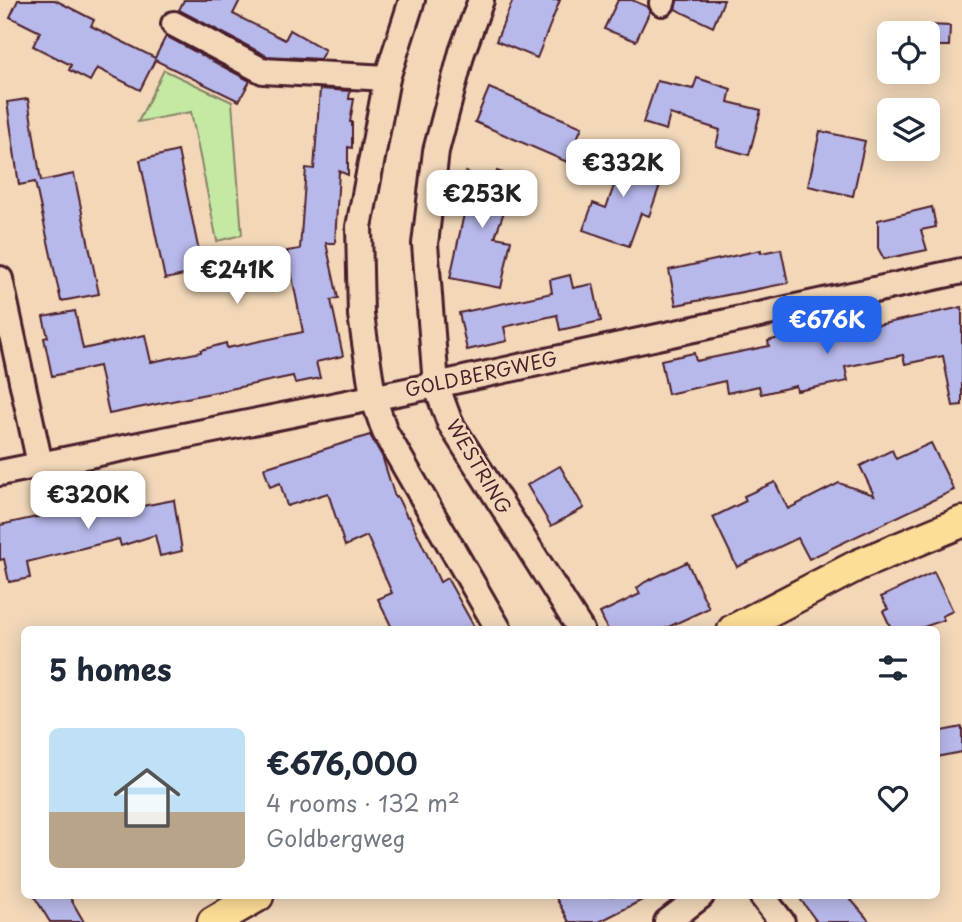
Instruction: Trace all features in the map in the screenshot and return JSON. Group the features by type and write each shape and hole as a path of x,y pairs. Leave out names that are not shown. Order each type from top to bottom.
{"main road":[{"path":"741,626 858,565 962,522"},
{"path":"223,919 253,899"}],"street":[{"path":"412,0 387,78 359,228 362,315 373,397 385,432 497,626"},
{"name":"WESTRING","path":"481,0 461,52 436,151 425,244 436,385 450,422 578,626"},
{"path":"174,24 263,71 387,78"},
{"name":"GOLDBERGWEG","path":"0,473 436,385 962,271"},
{"path":"0,279 40,464"},
{"path":"764,899 782,922"},
{"path":"667,922 695,905"}],"green space":[{"path":"164,70 232,102 242,235 217,241 191,112 138,122"}],"building":[{"path":"18,0 55,0 94,20 91,26 155,58 166,36 250,81 239,101 155,60 140,90 97,68 90,81 69,70 71,65 33,46 40,32 10,17"},
{"path":"184,0 240,0 233,14 285,40 290,30 325,50 320,59 267,56 179,10"},
{"path":"513,0 560,0 537,58 496,41"},
{"path":"618,0 632,0 648,7 650,11 636,41 604,29"},
{"path":"677,0 724,0 713,27 675,9"},
{"path":"940,26 950,26 949,46 940,46"},
{"path":"697,78 731,89 728,102 761,110 749,155 716,146 720,130 670,114 666,130 643,123 657,81 693,89"},
{"path":"489,88 582,127 567,162 475,122"},
{"path":"320,89 350,91 349,99 354,99 350,122 352,148 348,147 348,175 339,171 335,243 326,243 338,298 331,300 343,356 316,362 320,378 295,383 293,376 109,414 99,366 52,376 44,338 48,337 43,317 75,311 83,349 145,335 151,362 201,352 226,343 227,348 303,332 287,251 300,249 306,168 314,169"},
{"path":"28,99 41,181 74,174 99,294 61,301 35,182 19,185 7,102"},
{"path":"820,131 865,141 853,196 808,186"},
{"path":"613,146 645,157 638,177 660,185 649,216 641,213 629,246 583,230 593,203 606,208 615,183 602,177"},
{"path":"178,151 203,271 165,279 140,160"},
{"path":"497,171 516,178 495,237 511,240 501,288 450,278 464,214 453,210 466,172 494,181"},
{"path":"932,207 936,227 921,230 927,250 884,259 878,248 878,220"},
{"path":"781,249 788,283 676,305 669,270 761,250 761,253"},
{"path":"570,275 573,288 593,284 601,321 560,330 557,315 504,327 507,341 467,350 459,313 552,293 550,280"},
{"path":"962,307 962,405 953,406 943,356 905,364 903,355 845,367 848,381 797,391 796,386 761,394 759,386 727,393 725,381 668,394 661,360 694,353 696,361 769,346 768,341 786,336 872,322 873,326"},
{"path":"370,435 382,456 395,497 397,496 407,517 409,516 440,582 447,578 474,626 391,626 378,599 392,593 367,536 345,546 328,493 287,506 280,483 270,487 264,468"},
{"path":"931,443 954,490 809,559 798,538 737,567 713,517 746,501 744,496 775,482 788,509 839,483 874,495 860,466 892,450 896,459"},
{"path":"560,466 584,508 551,526 527,485"},
{"path":"133,488 137,507 174,500 182,551 160,556 155,535 121,546 119,539 27,562 30,578 9,582 4,559 0,560 0,525 105,502 104,499"},
{"path":"687,562 709,608 671,626 606,626 600,613 640,594 637,588"},
{"path":"934,572 953,611 942,616 944,620 927,626 890,626 883,611 888,609 881,597"},
{"path":"962,727 962,752 940,756 940,731"},
{"path":"36,899 71,899 84,922 50,922"},
{"path":"557,899 644,899 599,922 569,922"},
{"path":"800,899 851,899 870,922 817,922"}]}
